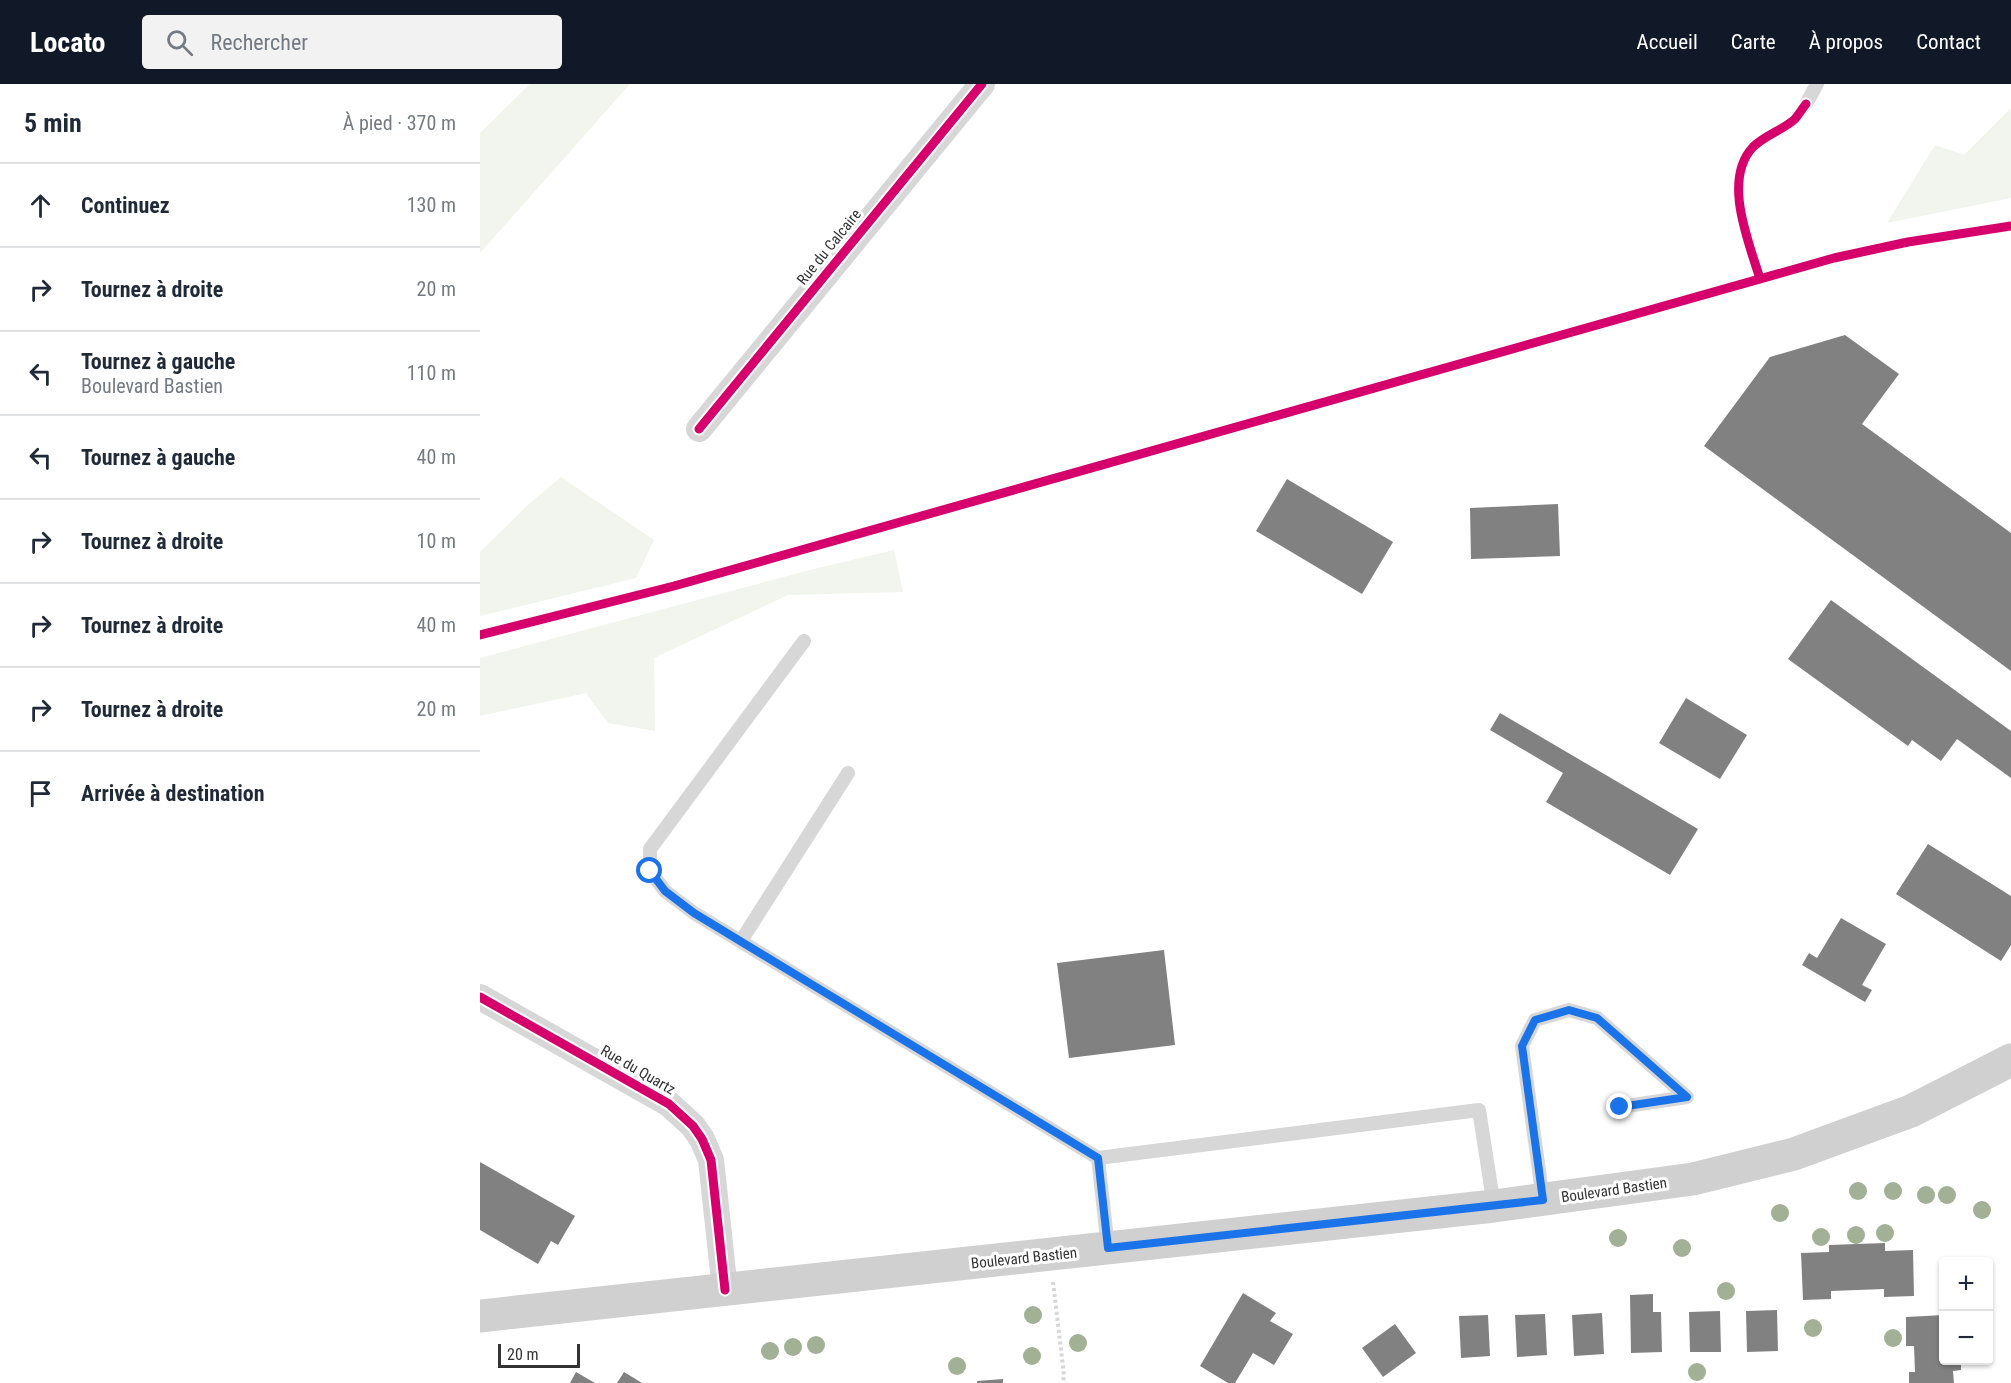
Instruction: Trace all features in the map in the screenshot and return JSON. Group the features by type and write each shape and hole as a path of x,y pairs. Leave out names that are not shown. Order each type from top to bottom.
{"main road":[{"name":"Boulevard Bastien","path":"480,1316 1494,1206 1693,1179 1794,1154 1911,1111 2011,1060"}],"street":[{"name":"Rue du Calcaire","path":"699,429 981,84"},
{"name":"Rue du Quartz","path":"480,997 669,1104 693,1126 702,1139 711,1161 725,1290"}],"lane":[{"path":"1806,104 1817,84"},
{"path":"804,641 650,849 650,871 665,891 694,913 1098,1158 1479,1110 1494,1206"},
{"path":"741,941 848,773"},
{"path":"1543,1200 1522,1046 1535,1020 1569,1010 1597,1018 1687,1097 1620,1107"},
{"path":"1098,1158 1108,1248"}],"path":[{"path":"1050,1255 1064,1375 1063,1383"}],"shaded area":[{"path":"530,84 630,84 480,253 480,133"},
{"path":"2011,108 2011,198 1887,223 1935,145 1964,155"},
{"path":"561,477 654,540 636,578 480,616 480,552 530,503"},
{"path":"894,550 903,592 788,595 654,658 655,731 608,723 586,693 480,716 480,658 814,569"}],"building":[{"path":"1845,335 1899,374 1862,424 2011,533 2011,671 1704,446 1770,357"},
{"path":"1287,479 1393,542 1362,594 1256,531"},
{"path":"1558,504 1560,556 1471,559 1470,508"},
{"path":"1831,600 2011,731 2011,778 1957,739 1941,761 1912,740 1908,746 1788,659"},
{"path":"1686,698 1747,735 1720,779 1659,743"},
{"path":"1500,713 1698,829 1670,875 1546,802 1563,773 1490,730"},
{"path":"1928,844 2011,896 2011,945 2001,961 1896,894"},
{"path":"1841,918 1886,944 1862,985 1872,990 1865,1002 1802,965 1809,953 1817,958"},
{"path":"1164,950 1175,1045 1069,1058 1057,963"},
{"path":"480,1162 575,1216 558,1245 551,1241 538,1264 480,1230"},
{"path":"1885,1243 1885,1251 1913,1250 1914,1296 1884,1297 1884,1289 1831,1291 1831,1299 1803,1300 1801,1253 1829,1252 1829,1245"},
{"path":"1243,1293 1276,1313 1270,1321 1293,1334 1274,1365 1253,1353 1235,1383 1228,1383 1200,1366"},
{"path":"1653,1294 1653,1312 1661,1312 1662,1352 1631,1353 1630,1295"},
{"path":"1777,1310 1778,1351 1747,1352 1746,1311"},
{"path":"1720,1311 1721,1352 1690,1352 1689,1312"},
{"path":"1602,1313 1604,1354 1574,1356 1572,1315"},
{"path":"1545,1314 1547,1355 1517,1357 1515,1315"},
{"path":"1488,1315 1490,1356 1461,1358 1459,1316"},
{"path":"1939,1315 1939,1365 1961,1365 1961,1370 1953,1371 1954,1383 1909,1383 1909,1372 1915,1372 1914,1346 1906,1346 1906,1317"},
{"path":"1395,1324 1416,1353 1383,1377 1362,1348"},
{"path":"576,1372 595,1383 570,1383"},
{"path":"624,1372 642,1383 617,1383"},
{"path":"1003,1379 1003,1383 977,1383 977,1381"}],"cycle path":[{"path":"699,429 982,84"},
{"path":"1760,279 1741,212 1739,176 1744,161 1753,147 1795,119 1806,104"},
{"path":"480,635 674,586 1834,258 1908,242 2011,226"},
{"path":"480,997 669,1104 693,1126 702,1139 711,1160 725,1290"}],"route":[{"path":"650,871 665,891 694,913 1098,1158 1108,1248 1543,1200 1522,1046 1535,1020 1569,1010 1597,1018 1687,1097 1620,1107"}]}
